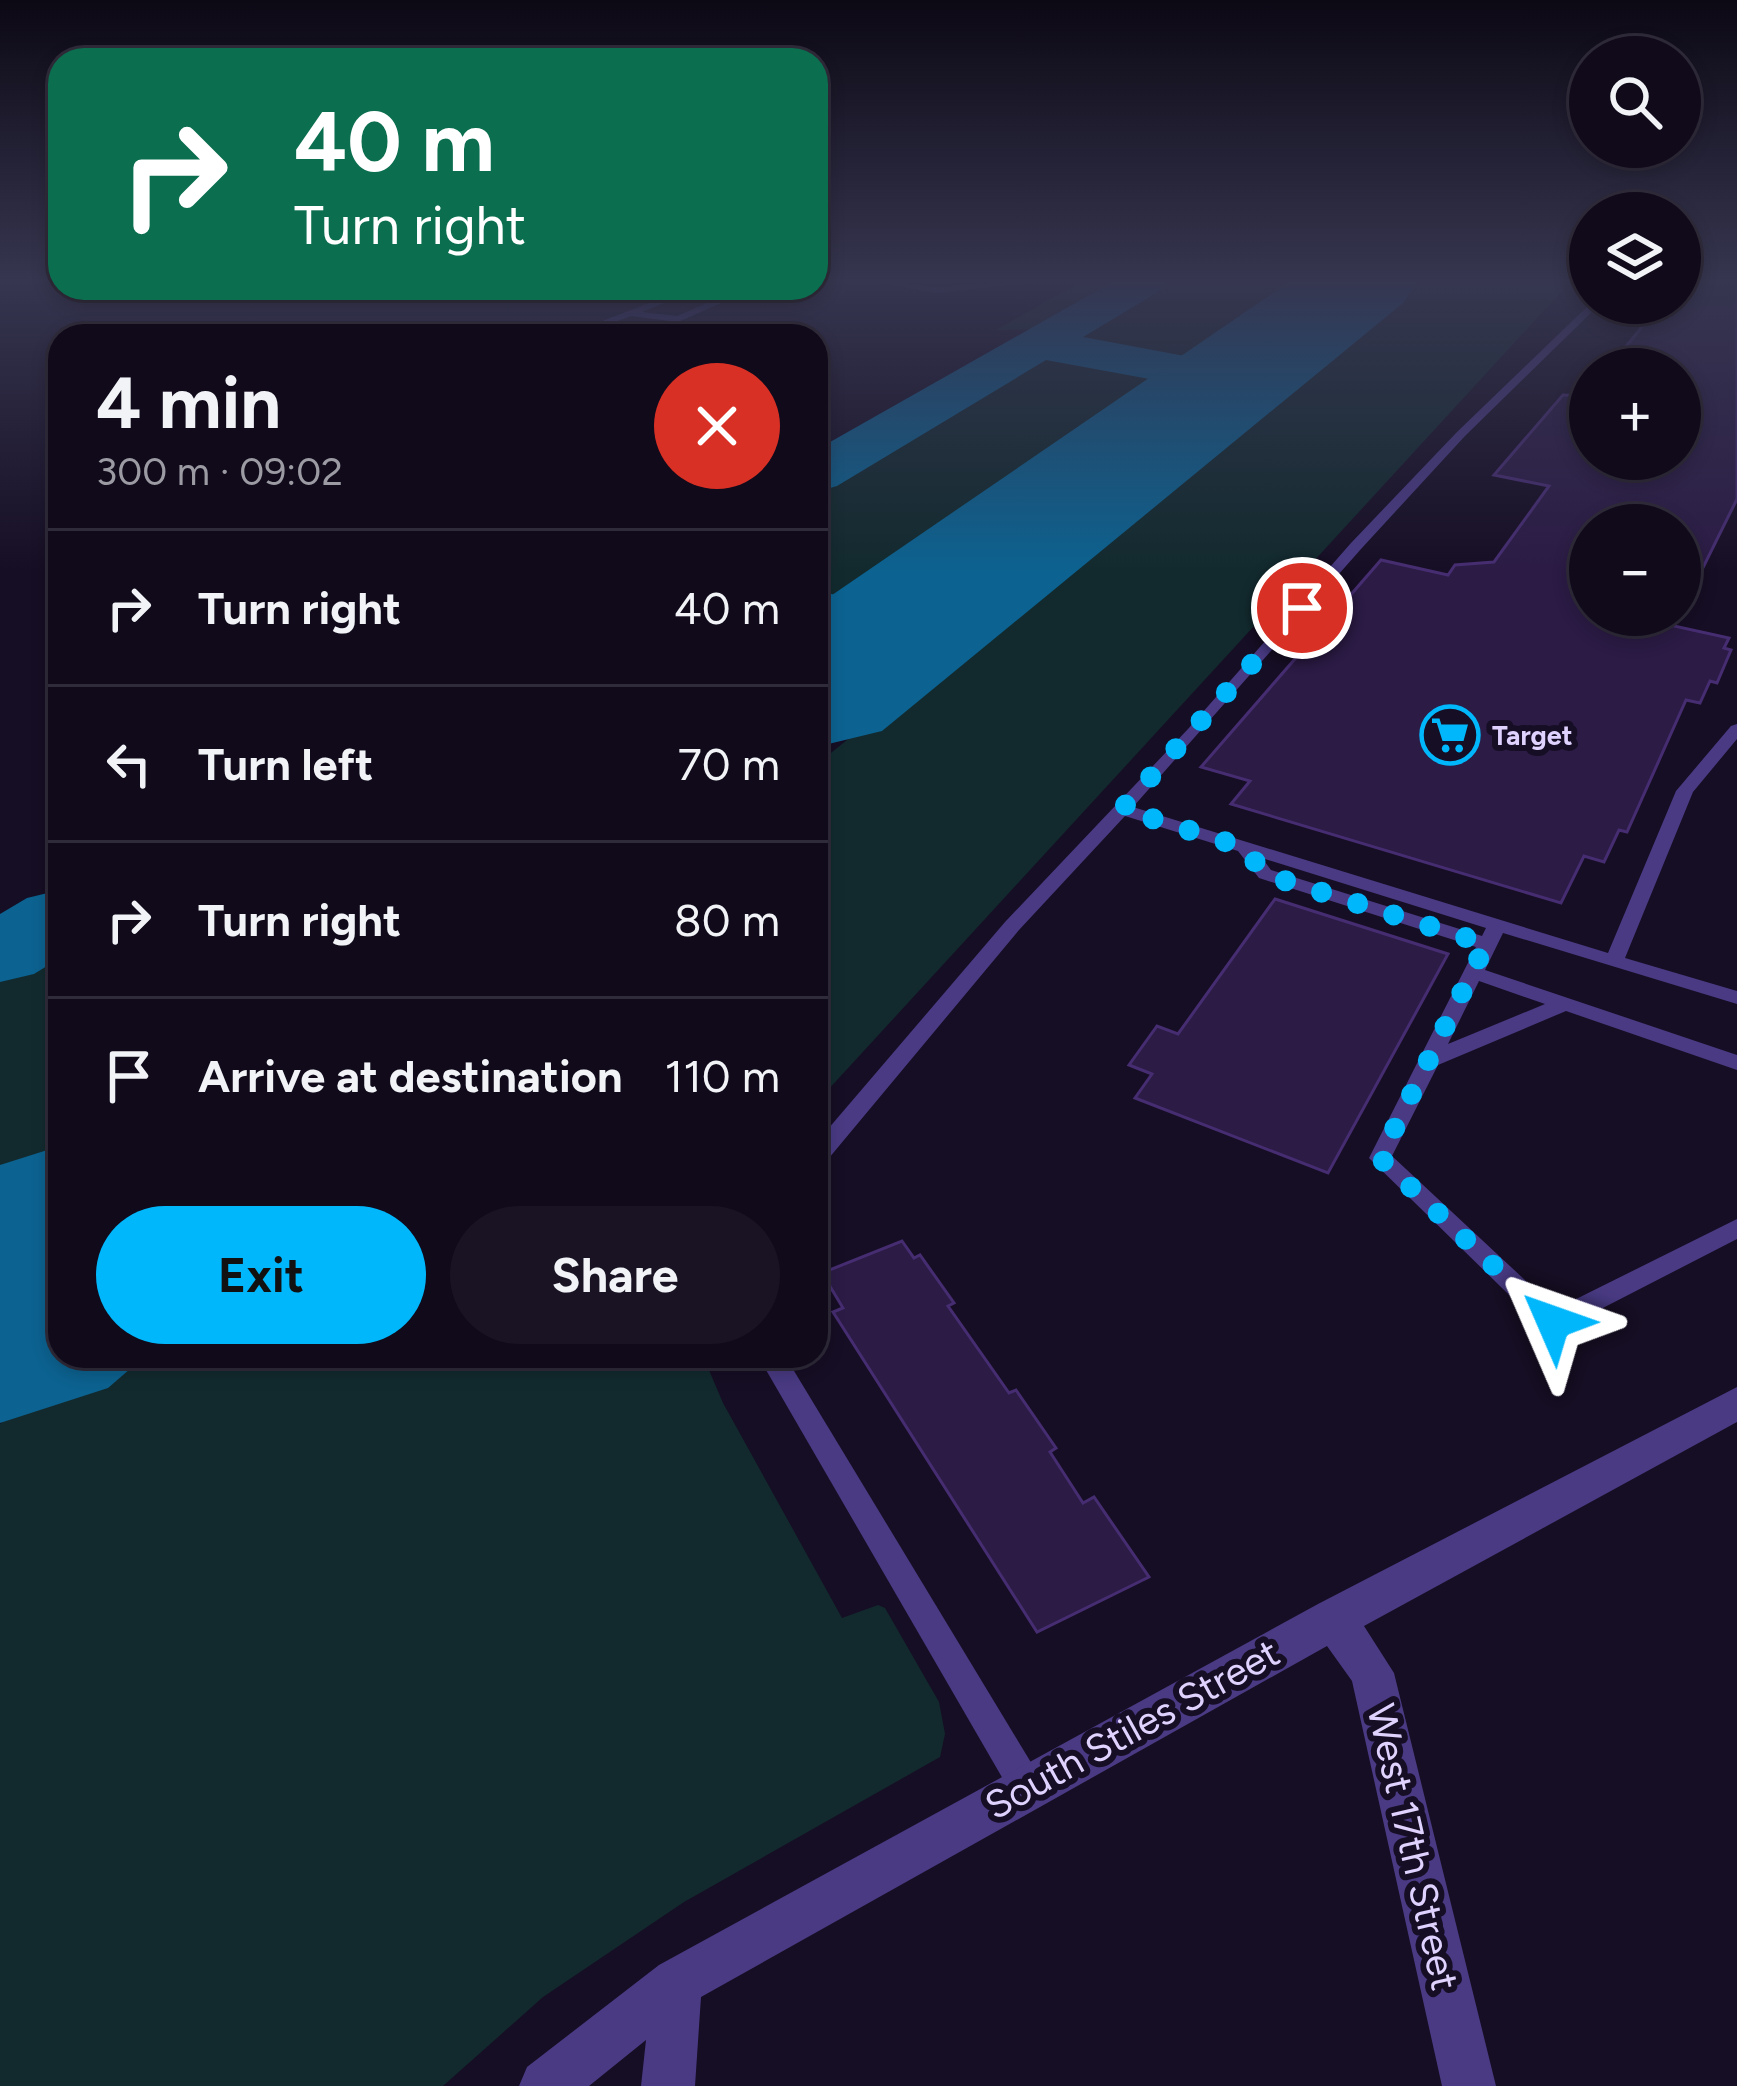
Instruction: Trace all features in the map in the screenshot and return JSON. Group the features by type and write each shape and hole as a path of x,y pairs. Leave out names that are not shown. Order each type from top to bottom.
{"street":[{"name":"South Stiles Street","path":"546,2086 677,1983 1333,1618 1737,1403"},
{"name":"West 17th Street","path":"1333,1618 1372,1673 1469,2086"},
{"path":"668,2086 677,1983"}],"lane":[{"path":"828,1144 1012,926 1355,546 1519,377"},
{"path":"1614,961 1684,790 1737,729"},
{"path":"1122,809 1491,935"},
{"path":"1245,848 1264,874 1364,906 1614,961 1737,998"},
{"path":"1491,935 1380,1158 1553,1322 1737,1228"},
{"path":"1472,972 1737,1063"},
{"path":"1429,1060 1567,1003"},
{"path":"778,1368 1026,1786"}],"green space":[{"path":"999,377 1168,377 845,603 828,602 828,480"},
{"path":"1296,377 1483,377 828,1090 828,755"},
{"path":"48,947 48,1162 0,1196 0,976"},
{"path":"69,1368 708,1368 842,1618 878,1605 885,1608 939,1702 945,1734 940,1757 684,1902 543,1997 443,2086 0,2086 0,1424"}],"building":[{"name":"Target","path":"1701,377 1737,377 1737,499 1701,572 1701,504 1569,504 1569,636 1701,636 1701,632 1729,638 1724,648 1731,650 1717,683 1710,681 1700,703 1686,700 1627,832 1619,830 1604,862 1584,856 1561,903 1231,804 1250,781 1201,767 1381,560 1448,575 1455,565 1494,562 1549,486 1494,475 1563,395 1569,395 1569,480 1701,480"},
{"path":"1275,899 1448,954 1328,1173 1135,1098 1152,1074 1129,1065 1157,1026 1178,1034"},
{"path":"902,1241 914,1258 920,1255 954,1303 948,1306 1009,1393 1016,1390 1056,1448 1050,1452 1083,1503 1094,1497 1149,1577 1037,1632 833,1312 843,1308 828,1283 828,1271"}],"taxiway":[{"path":"828,467 981,377"},
{"path":"1222,377 1231,379"},
{"path":"828,614 895,632"},
{"path":"0,953 48,925"}],"runway":[{"path":"828,682 1234,377"},
{"path":"0,1304 48,1268"}],"place":[{"name":"Target","path":"1450,735"}],"route":[{"path":"1302,608 1122,809 1245,848 1264,874 1486,944 1380,1158 1553,1322"}]}
